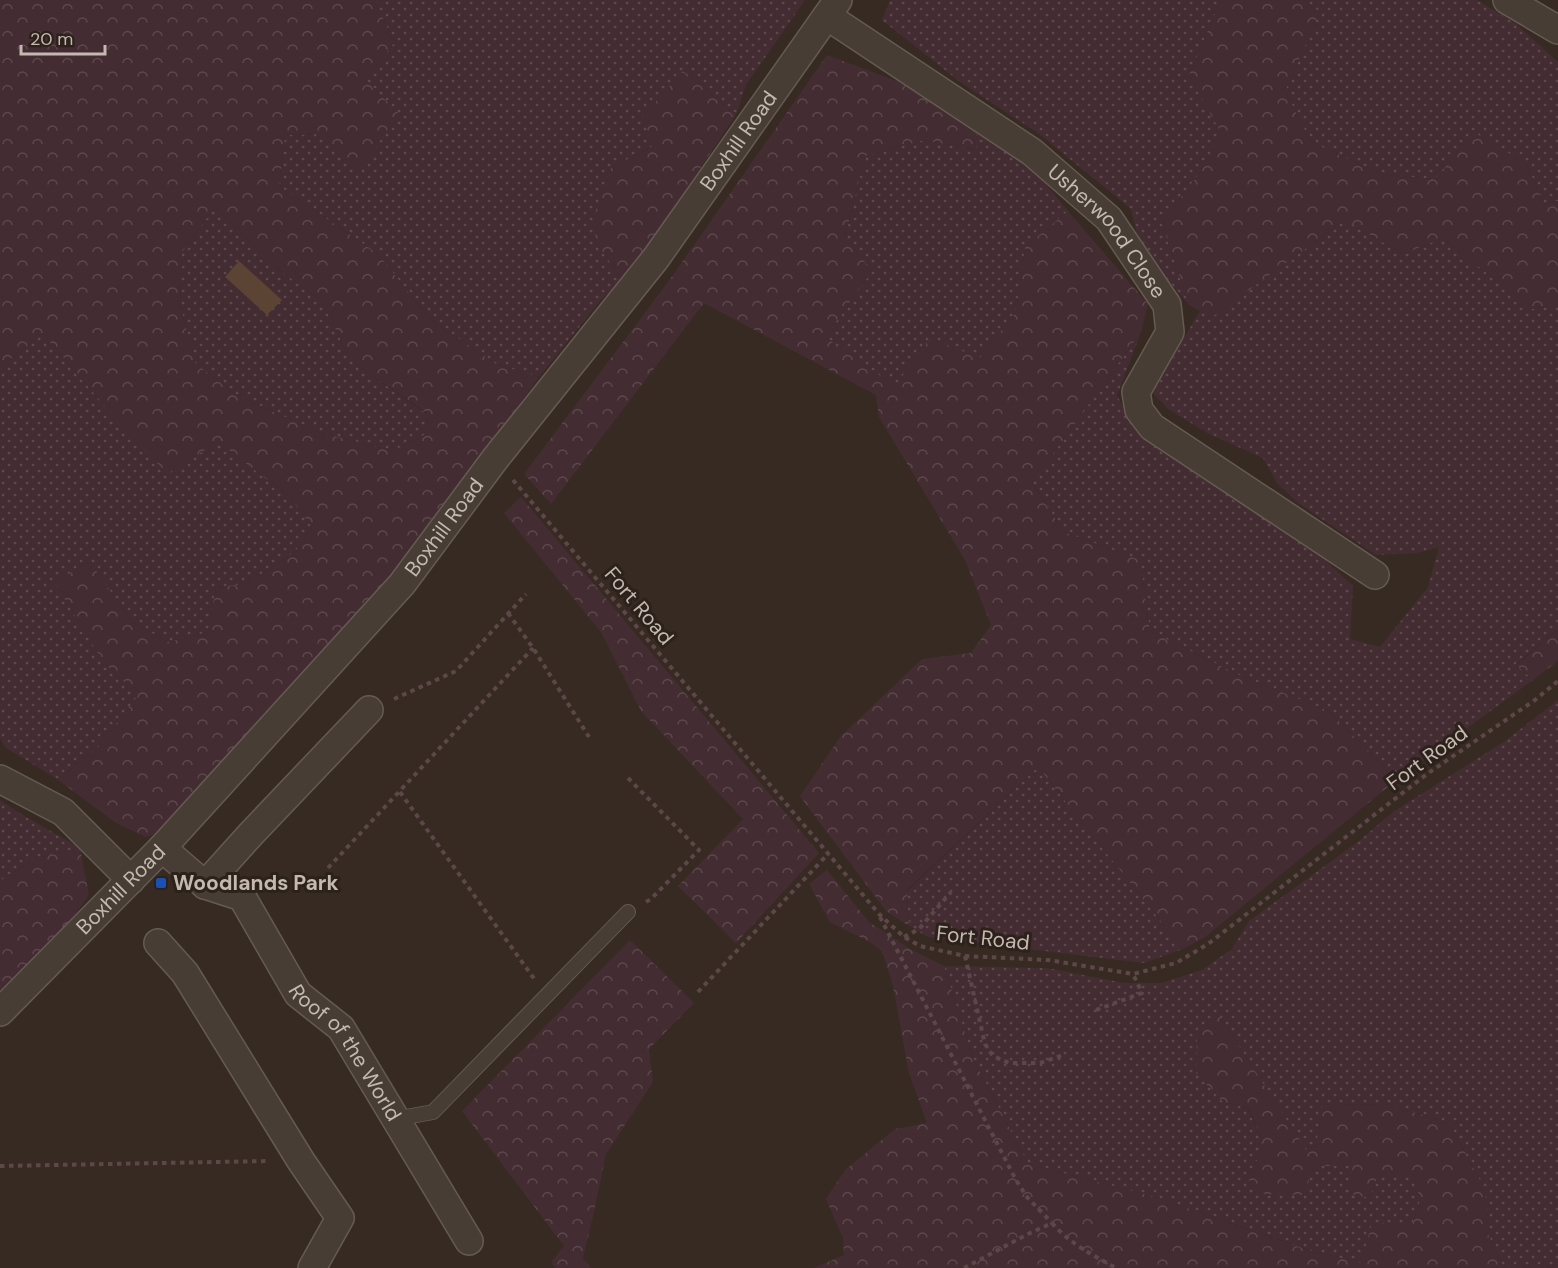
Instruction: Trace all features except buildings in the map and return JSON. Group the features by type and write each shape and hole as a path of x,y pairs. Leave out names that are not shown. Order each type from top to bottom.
{"street":[{"path":"1507,0 1558,30"},
{"name":"Boxhill Road","path":"0,1012 162,848 402,584 495,459 656,258 833,8"},
{"name":"Usherwood Close","path":"833,8 1032,152 1109,219 1167,305 1170,332 1136,392 1139,410 1152,427 1375,575"},
{"path":"205,885 369,710"},
{"path":"0,779 63,812 131,880"},
{"name":"Roof of the World","path":"162,848 205,885 242,897 298,994 341,1028 469,1240"},
{"path":"158,943 185,973 301,1161 340,1218 312,1268"}],"lane":[{"path":"395,1119 433,1112 628,912"}],"path":[{"name":"Fort Road","path":"495,459 879,914 904,937 920,946 965,956 1048,960 1133,974 1176,963 1208,944 1427,774 1558,681"},
{"path":"369,710 456,671 526,594"},
{"path":"508,613 589,737"},
{"path":"328,868 533,648"},
{"path":"628,778 699,850 651,900 628,912"},
{"path":"400,792 538,985 548,993"},
{"path":"698,992 828,854"},
{"path":"904,937 919,929 951,892"},
{"path":"879,914 1016,1180 1027,1197 1059,1232 1075,1245 1116,1268"},
{"path":"965,956 985,1044 993,1056 1009,1063 1040,1063 1063,1055"},
{"path":"1096,1010 1142,993 1133,974"},
{"path":"0,1166 301,1161"},
{"path":"964,1268 1052,1223"}],"green space":[{"path":"0,0 375,0 394,43 365,79 398,113 361,171 320,134 285,135 279,186 378,254 430,319 496,364 539,377 387,583 160,833 146,837 116,823 57,779 97,749 138,695 104,663 54,582 90,562 132,622 168,642 208,632 216,587 246,584 295,552 312,527 289,496 218,442 167,474 43,334 0,367","holes":["215,207 277,268 322,301 351,361 427,413 428,433 393,451 318,432 236,395 195,363 180,304 182,252"]},
{"path":"375,0 805,0 746,85 736,115 683,71 655,145 611,168 595,241 622,279 600,301 539,377 496,364 430,319 378,254 279,186 285,135 320,134 398,114 365,79 394,43"},
{"path":"890,0 1221,0 1189,75 1222,133 1200,172 1162,223 1189,305 1140,247 1131,209 1038,133 960,82 882,20"},
{"path":"1221,0 1303,0 1320,12 1285,91 1311,142 1383,175 1434,179 1477,134 1527,164 1543,204 1558,201 1558,305 1533,309 1442,238 1403,254 1345,220 1212,317 1189,305 1162,223 1200,172 1221,133 1189,75"},
{"path":"1303,0 1477,0 1515,23 1558,62 1558,201 1543,204 1527,164 1434,179 1383,175 1311,142 1285,91 1320,12"},
{"path":"827,55 899,82 976,128 976,150 924,140 865,156 845,237 872,271 825,337 895,386 930,338 980,358 1016,312 1025,247 1068,211 1148,304 1141,332 1032,483 1064,532 1140,560 1150,631 1239,675 1329,711 1395,781 1205,937 1183,949 1038,767 907,890 909,926 886,911 800,796 841,736 922,659 971,653 991,625 965,560 879,417 876,395 704,303 551,504 524,474 671,278"},
{"path":"683,71 736,115 641,256 622,279 595,241 596,210 611,168 655,145 641,118"},
{"path":"976,128 1031,166 1068,211 1025,247 1016,312 980,358 895,387 825,337 872,271 845,238 865,156 924,140 975,150"},
{"path":"215,207 277,268 322,301 351,361 427,414 428,433 393,451 318,432 236,395 195,363 180,304 182,252"},
{"path":"1345,220 1403,254 1442,238 1533,309 1558,305 1558,629 1516,664 1533,680 1395,781 1329,711 1239,675 1150,631 1140,560 1064,532 1032,482 1141,332 1117,396 1141,434 1315,551 1353,586 1350,639 1380,647 1428,587 1439,547 1417,553 1376,555 1298,503 1277,483 1263,458 1209,434 1168,409 1153,393 1200,310 1212,316"},
{"path":"43,334 105,406 218,442 289,496 312,527 295,552 246,584 216,587 208,632 168,642 132,622 90,562 55,582 104,663 139,695 97,749 57,779 6,748 0,739 0,367"},
{"path":"521,497 819,853 736,943 678,886 743,819 641,711 601,632 504,513"},
{"path":"1558,629 1558,661 1533,680 1516,665"},
{"path":"1558,700 1558,1268 1504,1268 1487,1232 1485,1190 1450,1124 1391,1105 1323,1104 1318,1136 1308,1154 1219,1015 1223,1102 1248,1108 1263,1143 1256,1163 1246,1178 1314,1166 1353,1166 1379,1173 1414,1175 1420,1201 1412,1225 1361,1263 1312,1251 1159,1198 1028,1164 973,1058 944,966 1047,968 1124,983 1161,983 1202,970 1232,949 1249,921 1359,841 1393,812 1505,741"},
{"path":"1038,767 1183,949 1144,963 928,937 909,926 907,891"},
{"path":"0,800 80,848 36,858 0,881"},
{"path":"80,848 89,895 66,927 0,995 0,881 36,858"},
{"path":"827,870 869,922 910,949 944,966 973,1058 1028,1164 1159,1198 1311,1251 1361,1263 1372,1223 1412,1225 1420,1201 1414,1175 1379,1173 1369,1198 1351,1194 1352,1166 1314,1166 1304,1195 1262,1194 1246,1177 1256,1163 1263,1143 1249,1108 1223,1102 1196,1073 1197,1030 1219,1015 1308,1153 1318,1136 1323,1104 1391,1105 1450,1124 1485,1190 1487,1232 1504,1268 814,1268 844,1255 843,1238 826,1199 845,1170 895,1129 927,1123 909,1073 893,986 882,951 868,941 830,922 809,884"},
{"path":"630,940 694,1003 649,1049 653,1082 606,1154 583,1258 591,1268 555,1268 551,1262 564,1246 462,1111"}],"shaded area":[{"path":"239,261 282,300 267,315 225,277"}],"place":[{"name":"Woodlands Park","path":"161,883"}]}
